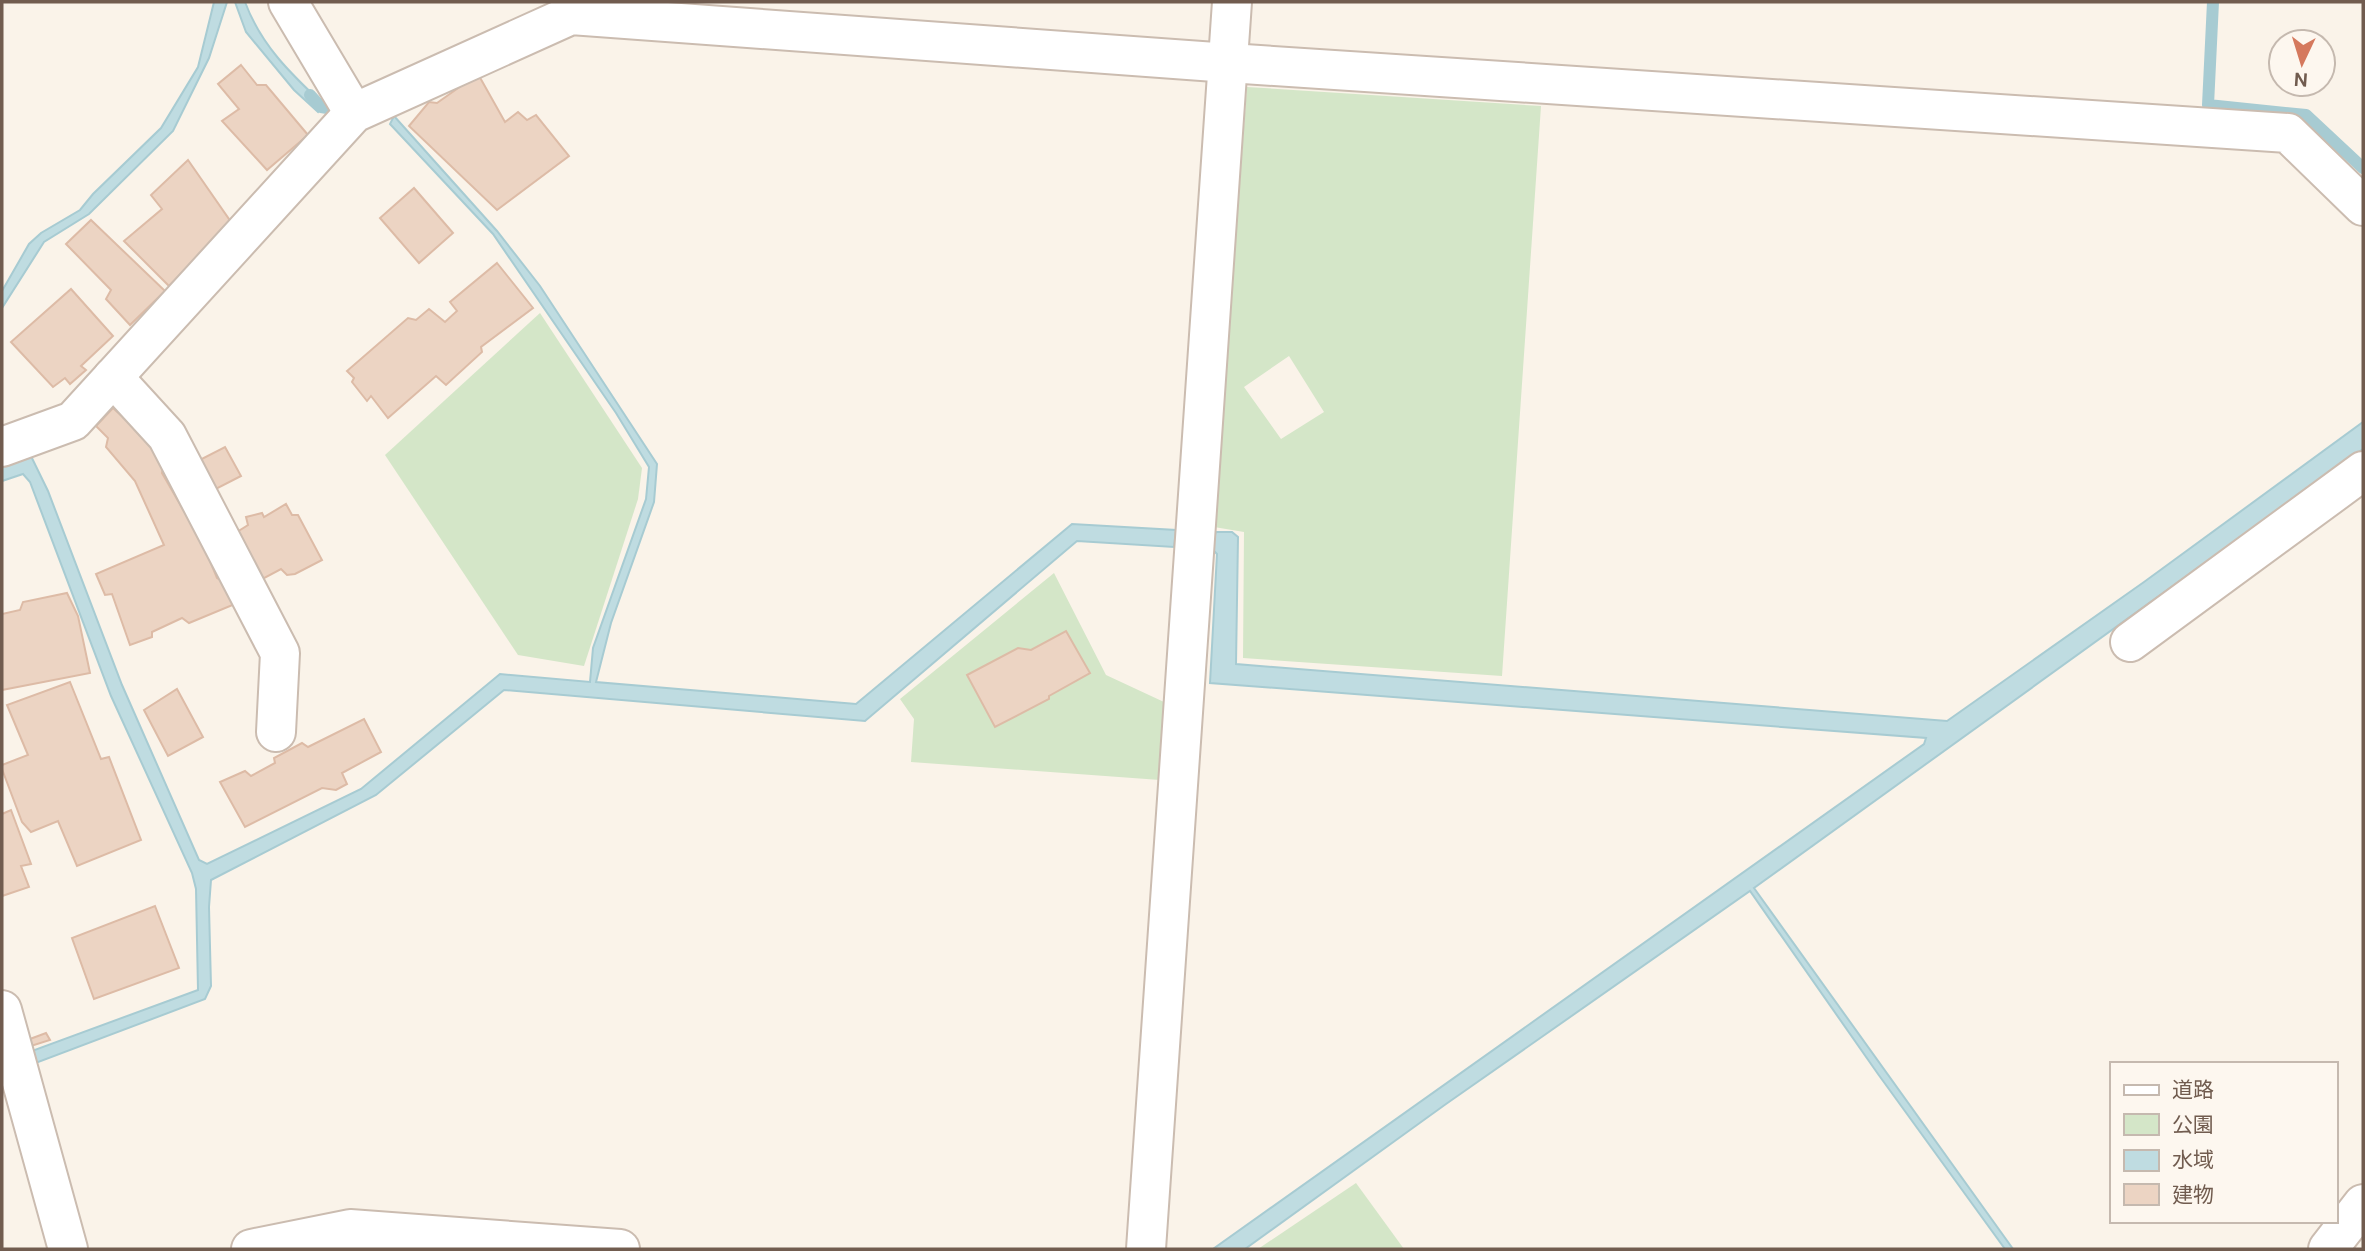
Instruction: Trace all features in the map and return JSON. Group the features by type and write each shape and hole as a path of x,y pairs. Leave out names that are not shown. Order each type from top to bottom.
{"street":[{"path":"288,2 354,113"},
{"path":"1146,1249 1232,2"},
{"path":"2,447 72,422 354,113 571,15 1228,64 2288,133 2363,206"},
{"path":"113,377 167,436 280,653 276,732"},
{"path":"2130,642 2363,471"},
{"path":"2,1010 68,1249"},
{"path":"2328,1249 2363,1204"},
{"path":"251,1249 350,1229 620,1249"}],"green space":[{"path":"1247,87 1541,106 1502,676 1243,658 1244,532 1214,527","holes":["1289,356 1324,412 1281,439 1244,387"]},
{"path":"540,313 642,468 638,499 584,666 518,655 385,455"},
{"path":"1054,573 1106,675 1164,702 1160,780 911,762 914,719 900,699"},
{"path":"1356,1183 1404,1249 1258,1249"}],"water":[{"path":"214,2 227,2 209,58 173,131 89,214 44,242 2,308 2,291 29,244 41,233 80,210 161,128 198,67"},
{"path":"235,2 245,2 268,45 323,104 318,112 294,90 246,32"},
{"path":"394,116 497,231 540,286 657,464 654,502 611,623 596,682 856,704 1072,524 1176,530 1174,547 1077,541 865,721 504,690 376,795 211,880 211,986 205,999 33,1064 29,1052 198,990 196,889 192,873 111,696 30,482 23,474 2,481 2,461 29,452 48,491 122,685 199,860 207,864 361,789 500,674 590,682 593,648 646,499 649,467 616,413 493,234 390,124"},
{"path":"2363,422 2363,449 1754,888 2013,1249 2005,1249 1750,891 1245,1249 1213,1249 1924,744 1926,738 1210,683 1217,554 1210,547 1216,532 1232,532 1238,537 1236,664 1947,721 2144,582"}],"building":[{"path":"241,65 257,85 266,85 308,135 267,170 222,121 239,109 218,84"},
{"path":"478,74 505,122 518,112 527,120 536,115 569,156 497,210 409,126 429,102 437,103"},
{"path":"188,160 231,222 169,286 124,241 162,209 151,195"},
{"path":"414,188 453,233 419,263 380,218"},
{"path":"91,220 165,291 130,325 106,299 111,290 66,244"},
{"path":"497,263 533,308 481,347 482,352 446,385 436,376 388,418 371,396 367,401 347,371 408,318 416,320 429,309 445,322 457,311 450,302"},
{"path":"71,289 113,336 81,366 86,370 70,384 65,378 53,387 11,342"},
{"path":"113,408 165,456 162,473 203,544 217,578 225,582 235,604 189,623 182,618 152,632 152,637 130,645 112,594 105,595 96,574 164,545 135,481 106,447 108,438 96,426"},
{"path":"225,447 241,476 208,493 192,464"},
{"path":"286,504 292,515 298,515 322,560 295,574 287,575 281,569 255,583 229,537 248,525 246,517 262,513 264,517"},
{"path":"67,593 78,616 90,673 2,690 2,614 20,610 23,602"},
{"path":"1066,631 1090,673 1049,696 1049,699 995,727 967,675 1018,648 1031,650"},
{"path":"70,682 101,759 109,757 141,840 77,866 58,821 31,832 22,822 2,769 2,765 28,755 7,705"},
{"path":"177,689 203,737 168,756 144,710"},
{"path":"364,719 381,752 342,773 347,784 336,790 322,788 245,827 220,782 245,771 251,776 275,763 274,758 302,743 308,747"},
{"path":"11,810 31,864 21,866 29,887 2,896 2,814"},
{"path":"155,906 179,968 94,999 72,938"},
{"path":"46,1033 50,1040 31,1046 30,1039"}],"waterway":[{"path":"2213,2 2208,105 2306,115 2363,168"},
{"path":"310,95 321,107 346,111"}]}
